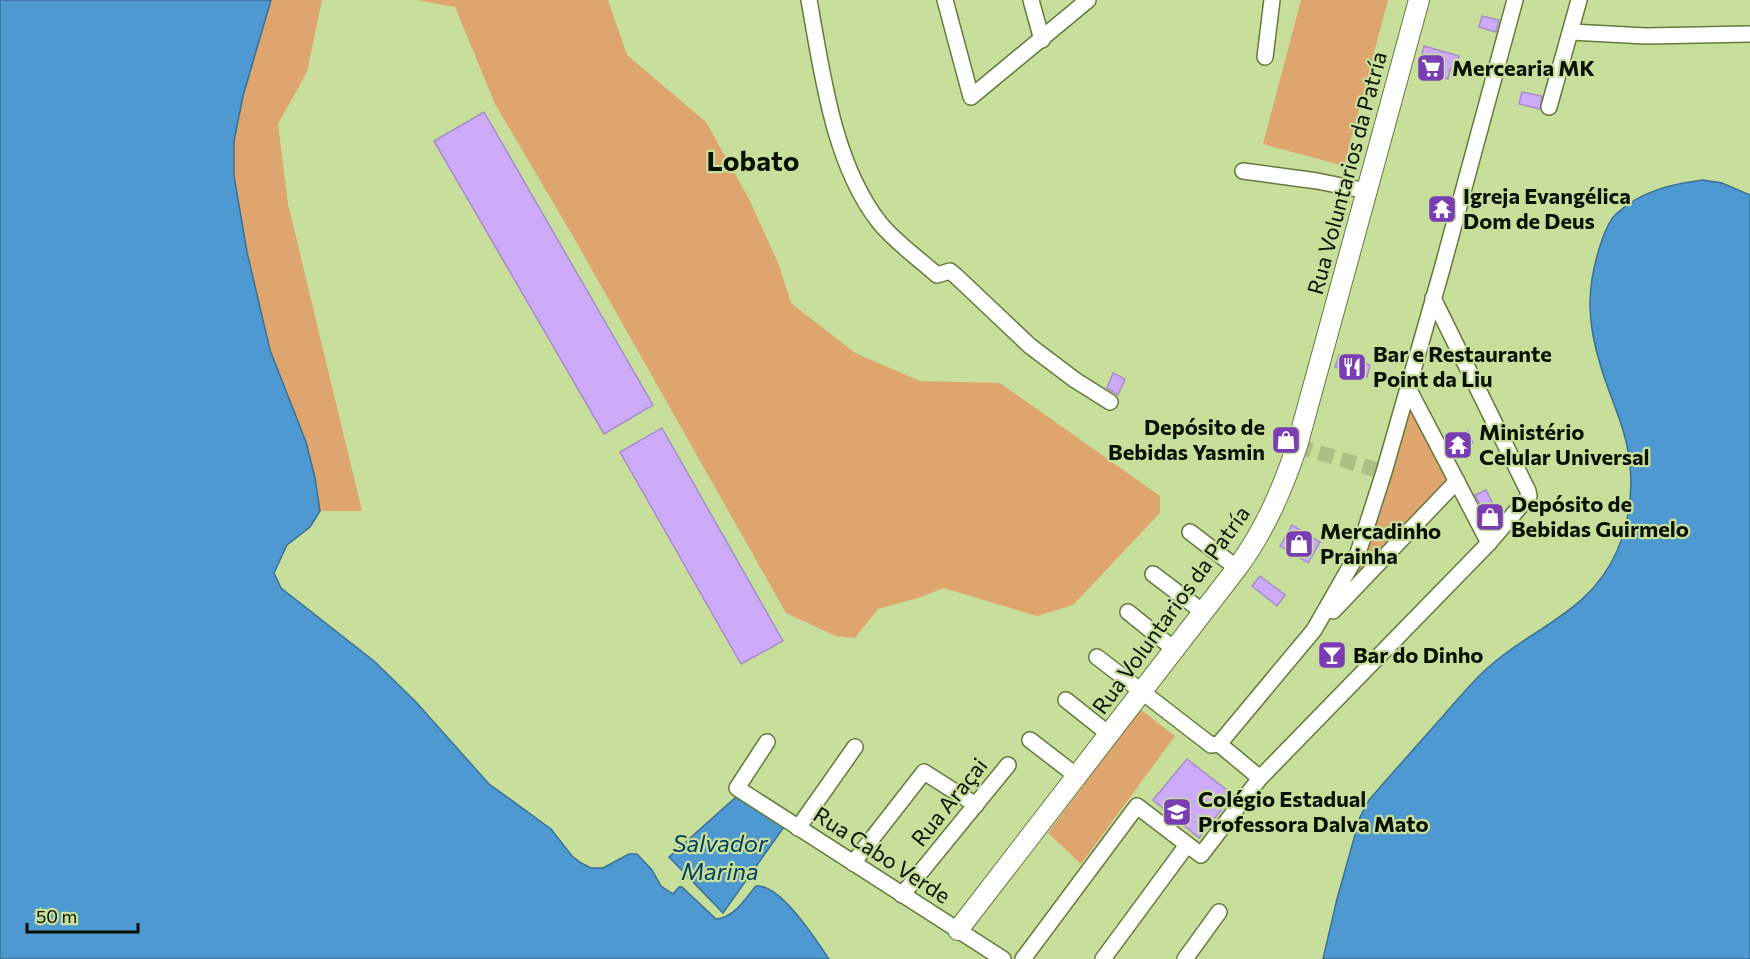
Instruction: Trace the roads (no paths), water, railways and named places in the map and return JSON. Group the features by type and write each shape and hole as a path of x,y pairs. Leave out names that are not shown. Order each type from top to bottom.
{"street":[{"path":"808,0 830,111 847,164 880,223 937,275 950,272 956,276 1030,346 1075,380 1110,402"},
{"path":"945,0 971,97 1088,0"},
{"path":"1031,0 1042,40"},
{"path":"1265,57 1272,0"},
{"name":"Rua Voluntarios da Patría","path":"958,930 1110,735 1237,568 1266,525 1283,487 1297,446 1419,0"},
{"path":"1314,630 1358,553 1408,388 1515,0"},
{"path":"1549,107 1579,0"},
{"path":"1571,32 1646,36 1750,34"},
{"path":"1243,171 1317,181 1367,191"},
{"path":"1023,959 1137,806 1201,855 1260,778 1489,543 1529,494 1433,298"},
{"path":"1408,388 1489,543"},
{"path":"1219,744 1314,630 1457,481"},
{"path":"1190,532 1237,568"},
{"path":"1153,574 1203,612"},
{"path":"1128,612 1174,649"},
{"path":"1097,657 1211,744 1219,744 1260,778"},
{"path":"1066,700 1110,735"},
{"path":"1030,740 1078,777"},
{"name":"Rua Cabo Verde","path":"767,742 737,788 1003,959"},
{"path":"798,828 855,747"},
{"name":"Rua Araçai","path":"902,895 1008,765"},
{"path":"853,863 924,772 976,805"},
{"path":"1103,959 1187,845"},
{"path":"1185,959 1219,912"}],"water":[{"path":"0,0 271,0 243,96 234,141 234,176 247,252 270,350 306,442 320,511 310,527 287,545 274,573 281,588 374,661 416,702 489,784 551,829 572,856 581,863 591,868 603,868 629,854 637,854 652,870 661,886 673,894 679,887 682,887 716,919 734,912 756,886 766,888 787,903 829,959 0,959"},
{"path":"1703,180 1722,183 1750,195 1750,959 1323,959 1360,817 1369,800 1479,676 1509,651 1577,603 1606,572 1617,551 1629,509 1630,466 1622,427 1593,336 1590,292 1595,262 1608,225 1613,217 1626,206 1657,190"},
{"name":"Salvador Marina","path":"736,797 784,827 723,913 669,857"}],"tunnel":[{"path":"1297,446 1384,472"}],"place":[{"name":"Mercearia MK","path":"1431,68"},
{"name":"Igreja Evangélica Dom de Deus","path":"1442,209"},
{"name":"Bar e Restaurante Point da Liu","path":"1352,367"},
{"name":"Depósito de Bebidas Yasmin","path":"1286,440"},
{"name":"Ministério Celular Universal","path":"1458,445"},
{"name":"Depósito de Bebidas Guirmelo","path":"1490,517"},
{"name":"Mercadinho Prainha","path":"1299,544"},
{"name":"Bar do Dinho","path":"1332,655"},
{"name":"Colégio Estadual Professora Dalva Mato","path":"1177,812"}],"district":[{"name":"Lobato","path":"753,161"}]}
